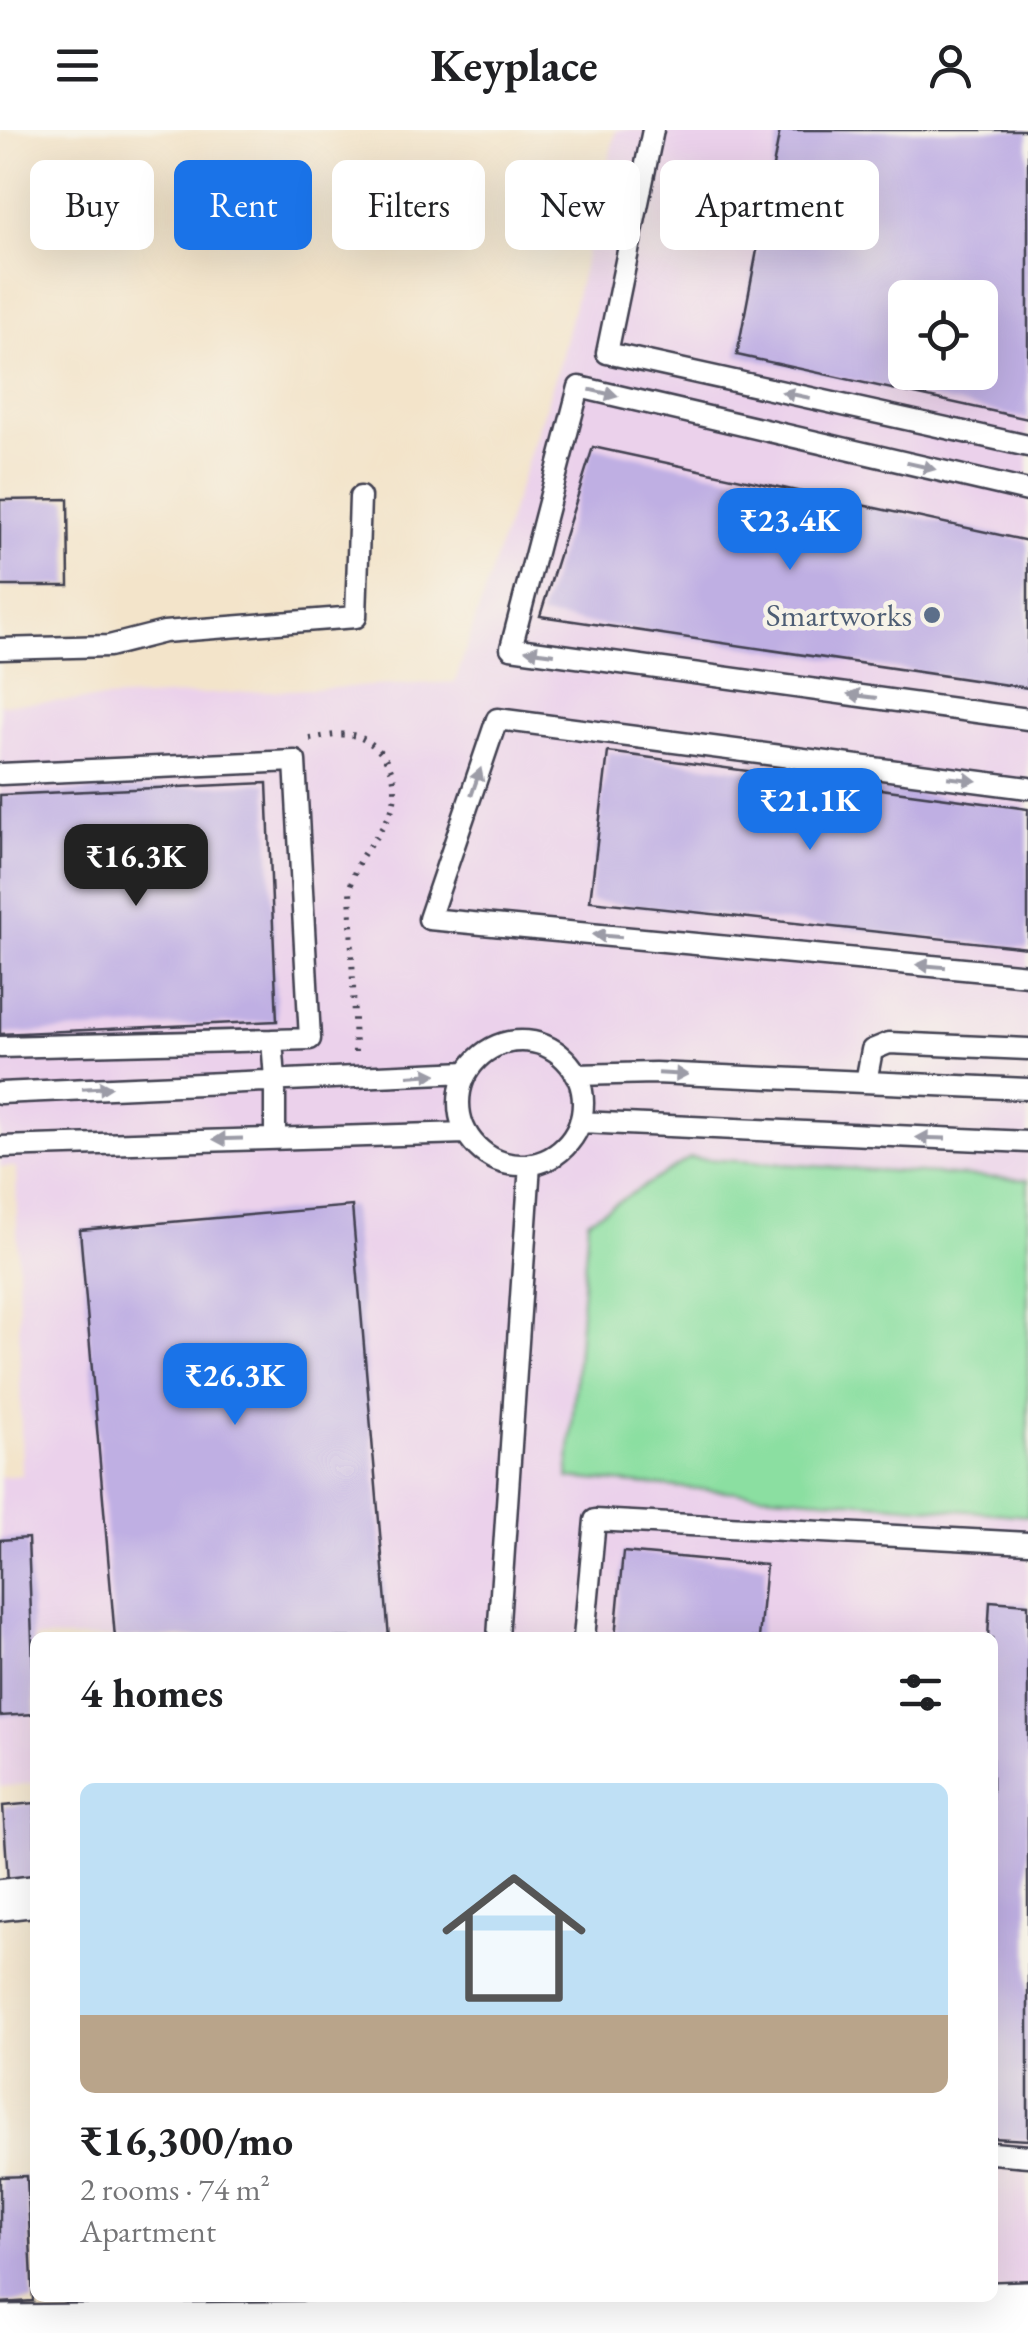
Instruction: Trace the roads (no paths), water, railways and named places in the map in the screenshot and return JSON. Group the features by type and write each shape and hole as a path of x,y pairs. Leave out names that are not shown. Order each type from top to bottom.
{"street":[{"path":"0,1900 30,1897"},
{"path":"0,2333 198,2332 362,2321 1026,2317"}],"lane":[{"path":"652,130 606,353 1028,446"},
{"path":"1028,491 579,387 511,648 1028,718"},
{"path":"0,649 109,646 164,632 356,617 360,498"},
{"path":"1028,788 497,719 428,919 1028,975"},
{"path":"0,774 295,761 310,1039 0,1048"},
{"path":"272,1040 275,1138"},
{"path":"532,1042 550,1048 565,1059 576,1075 582,1093 580,1122 564,1147 539,1163 518,1166 497,1161 479,1150 466,1133 460,1092 467,1072 478,1058 495,1047 532,1042"},
{"path":"866,1082 872,1050 889,1043 1028,1049"},
{"path":"0,1092 467,1072"},
{"path":"576,1075 656,1073 1028,1089"},
{"path":"580,1122 1028,1142"},
{"path":"0,1147 466,1133"},
{"path":"498,1632 530,1164"},
{"path":"585,1632 595,1520 1028,1543"},
{"path":"998,2154 1028,2156"}],"place":[{"name":"Smartworks","path":"932,615"}]}
